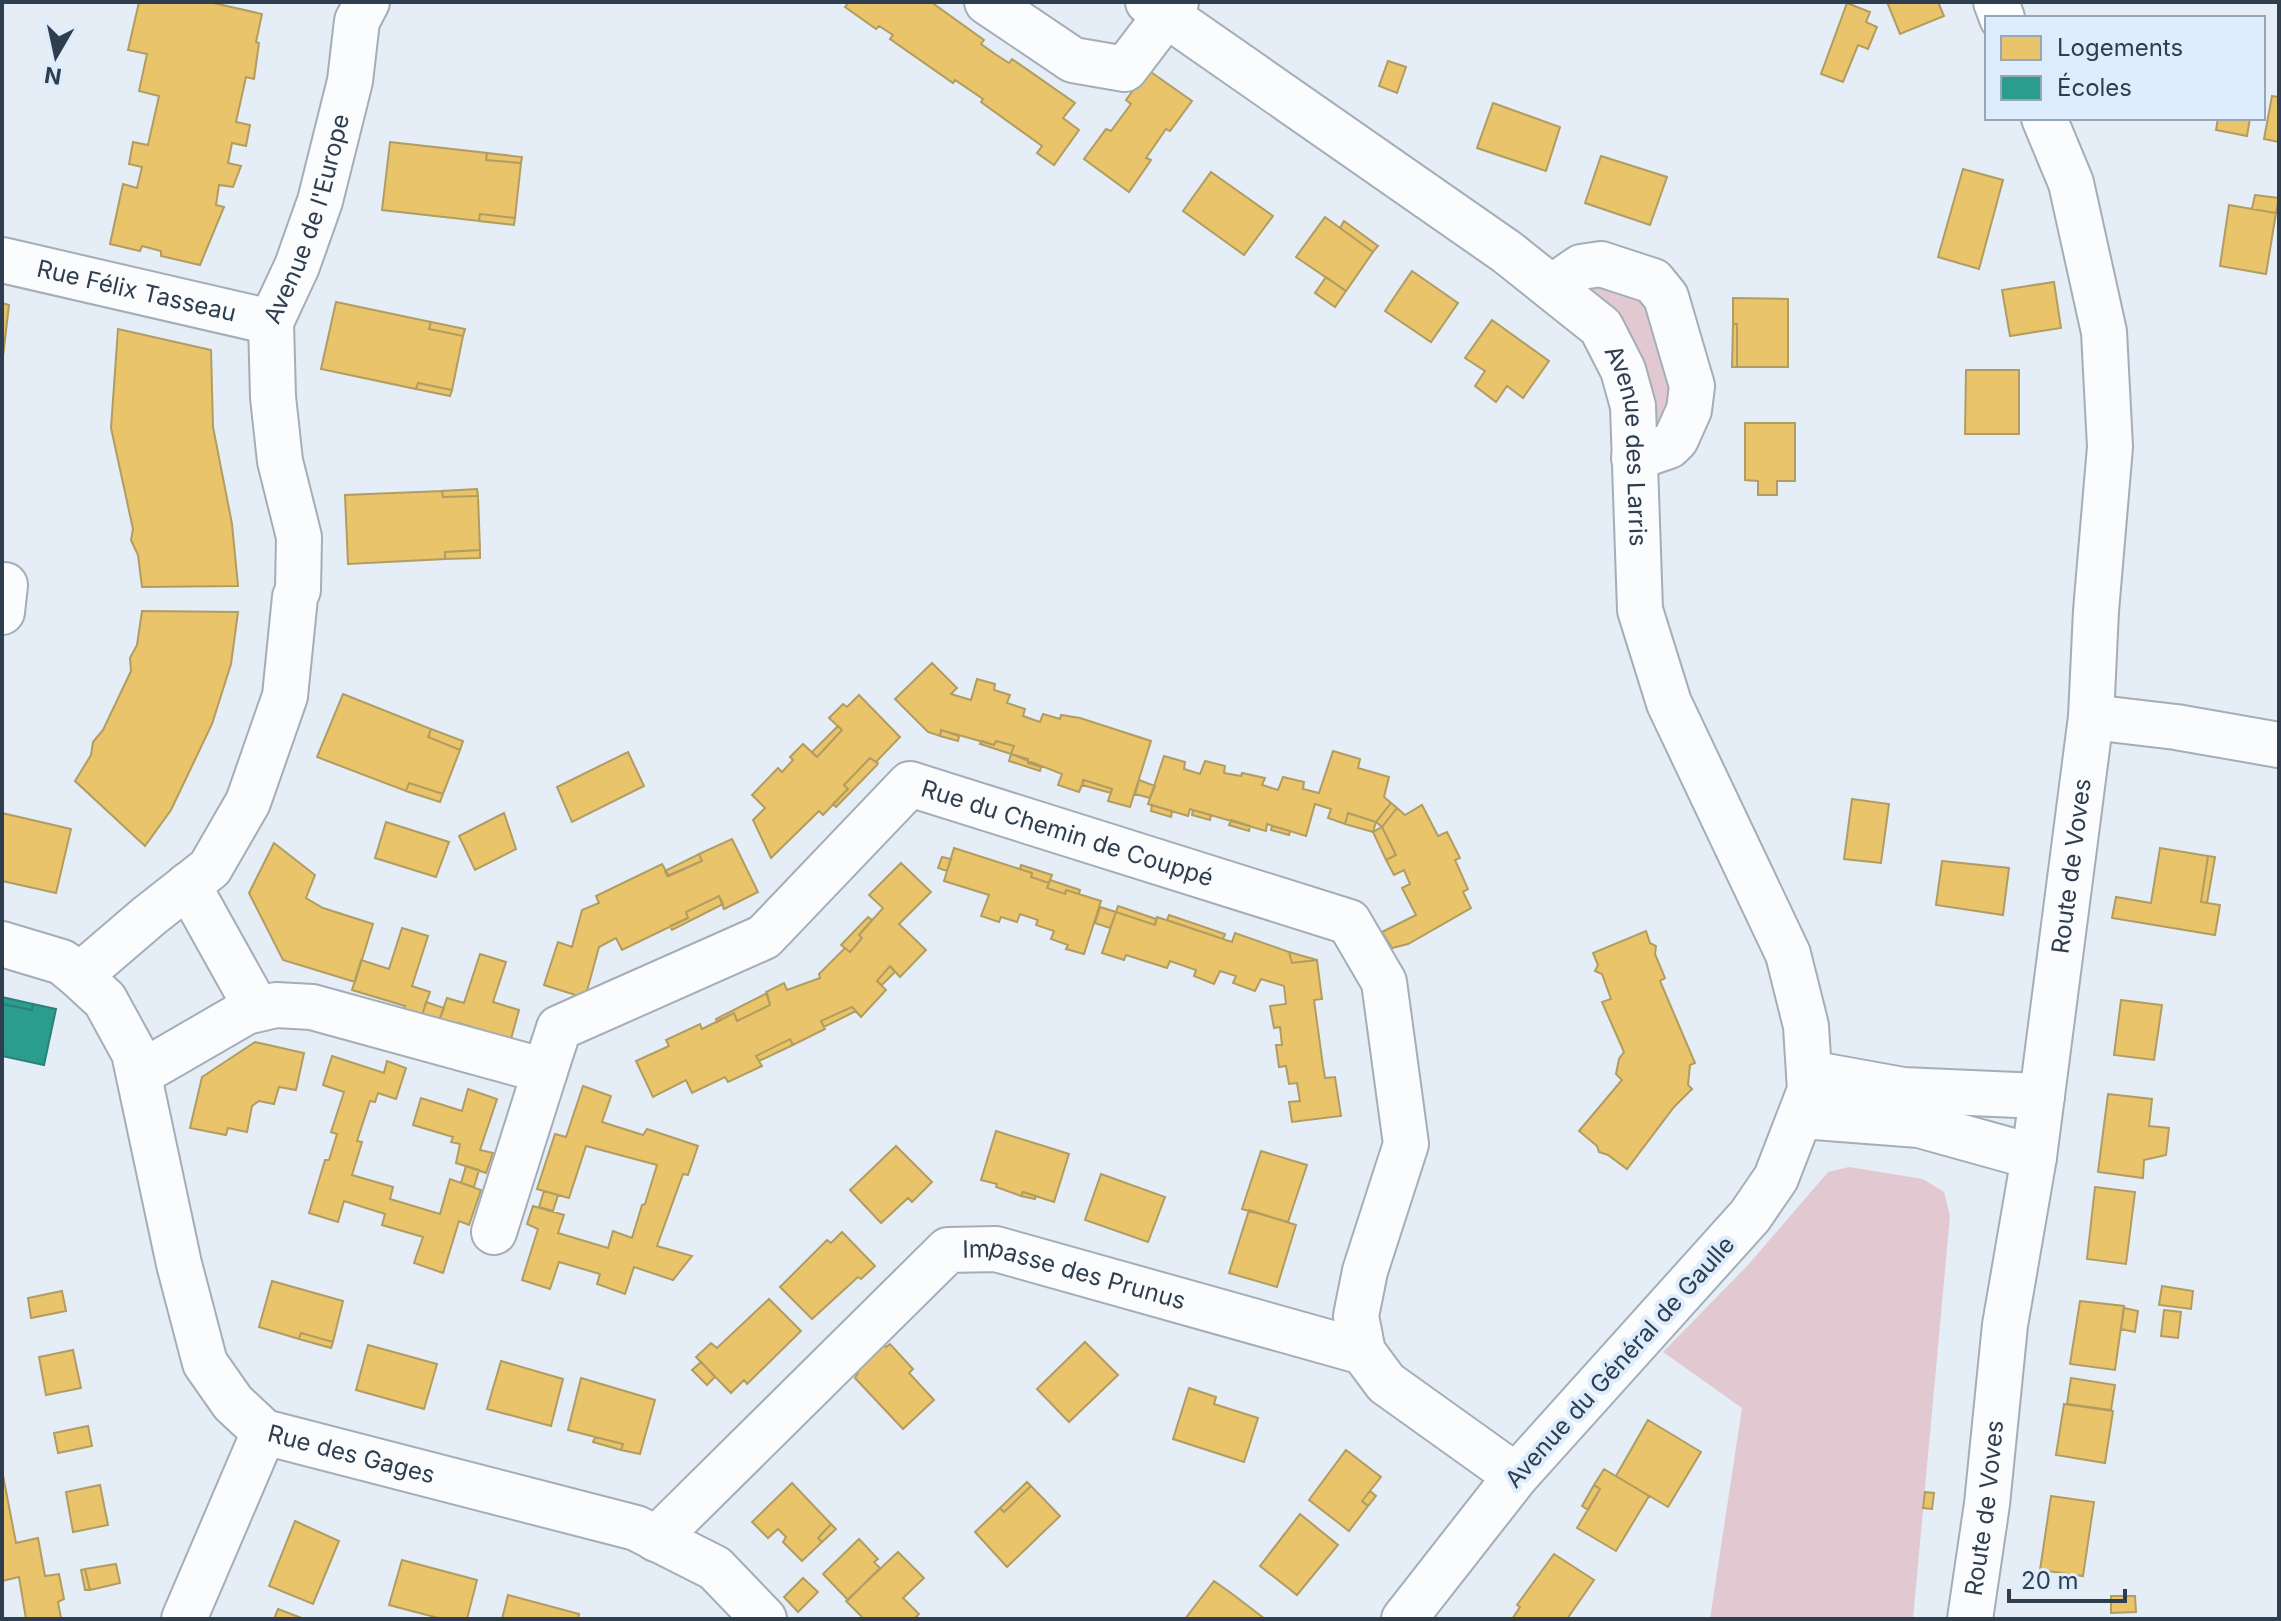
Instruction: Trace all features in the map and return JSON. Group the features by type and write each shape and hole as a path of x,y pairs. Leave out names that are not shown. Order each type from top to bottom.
{"street":[{"name":"Avenue de l'Europe","path":"79,976 210,868 248,802 285,696 298,590 299,537 280,461 273,397 271,322 297,266 320,201 350,81 357,21 366,2"},
{"path":"987,2 1073,60 1125,69 1164,6"},
{"name":"Avenue des Larris","path":"1164,6 1507,252 1601,327 1623,370 1633,406 1640,610 1669,703 1788,954 1806,1026 1807,1093"},
{"name":"Route de Voves","path":"1970,1619 1987,1504 2005,1325 2034,1157 2091,717 2096,611 2110,447 2104,332 2071,183 2045,120"},
{"name":"Rue Félix Tasseau","path":"2,260 271,322"},
{"path":"1552,287 1581,267 1601,264 1653,281 1666,297 1692,386 1689,410 1676,439 1669,446 1634,458"},
{"path":"2091,717 2176,727 2279,745"},
{"name":"Rue du Chemin de Couppé","path":"545,1071 559,1028 764,937 910,784 1349,922 1384,982 1406,1144 1365,1271 1356,1316 1363,1352 1386,1383 1516,1476"},
{"path":"188,885 257,1009"},
{"path":"2,944 62,962 79,976"},
{"name":"Rue des Gages","path":"79,976 105,1000 134,1053 179,1264 205,1363 233,1403 264,1432 636,1528 715,1568 764,1619"},
{"path":"139,1074 246,1012 276,1005 312,1007 545,1071 494,1232"},
{"path":"1807,1093 1903,1090 2042,1096"},
{"path":"1807,1093 2034,1157"},
{"name":"Avenue du Général de Gaulle","path":"1404,1619 1516,1476 1750,1216 1776,1178 1807,1093"},
{"name":"Impasse des Prunus","path":"656,1539 948,1250 996,1249 1363,1352"},
{"path":"184,1619 264,1432"}],"shaded area":[{"path":"1595,274 1653,304 1674,387 1664,425 1657,428 1654,422 1619,316 1584,283"},
{"path":"1849,1167 1923,1179 1944,1192 1950,1216 1913,1619 1710,1619 1742,1408 1663,1352 1748,1265 1828,1172"}],"building: Logements":[{"path":"139,2 209,2 262,14 256,42 259,43 254,79 246,77 236,122 250,125 246,146 232,143 228,163 241,166 233,187 219,185 216,205 224,207 200,265 161,256 161,251 142,246 140,251 110,244 123,184 137,188 142,167 129,164 133,142 148,145 159,96 139,91 147,54 128,50"},
{"path":"849,2 931,2 984,40 981,44 995,54 1009,63 1012,59 1075,103 1063,118 1079,130 1054,165 1037,153 1042,146 981,102 983,99 955,80 953,83 890,39 893,35 879,26 876,29 845,7"},
{"path":"1887,2 1938,2 1944,16 1900,34"},
{"path":"1847,3 1870,12 1866,22 1877,27 1868,49 1858,45 1843,82 1821,74"},
{"path":"1388,61 1406,67 1397,93 1379,86"},
{"path":"1148,70 1192,101 1170,131 1166,129 1146,158 1151,160 1129,192 1084,159 1106,129 1111,131 1131,104 1126,100"},
{"path":"2272,96 2279,97 2279,142 2264,139"},
{"path":"1493,103 1560,127 1546,171 1477,148"},
{"path":"2218,120 2250,120 2247,136 2216,130"},
{"path":"390,142 487,153 486,160 521,163 515,218 480,214 479,221 382,210"},
{"path":"487,153 522,157 521,163 486,160"},
{"path":"1601,156 1667,177 1650,225 1585,203"},
{"path":"1963,169 2003,180 1979,269 1938,257"},
{"path":"1211,172 1273,216 1244,255 1183,211"},
{"path":"2255,195 2279,198 2276,213 2252,209"},
{"path":"2229,205 2276,213 2266,274 2220,266"},
{"path":"480,214 515,218 514,225 479,221"},
{"path":"1325,217 1373,252 1346,291 1296,257"},
{"path":"1344,221 1378,246 1373,252 1340,228"},
{"path":"1412,271 1458,303 1431,342 1385,311"},
{"path":"1326,277 1346,291 1335,307 1315,293"},
{"path":"2054,282 2061,328 2010,336 2002,290"},
{"path":"1733,298 1788,299 1788,367 1737,367 1737,324 1733,324"},
{"path":"336,302 431,322 429,329 463,336 452,390 418,383 416,389 321,369"},
{"path":"2,303 9,305 2,365"},
{"path":"1492,320 1549,361 1523,398 1507,386 1496,402 1475,386 1485,371 1465,358"},
{"path":"431,322 465,329 463,336 429,329"},
{"path":"1733,324 1737,324 1737,367 1732,367"},
{"path":"118,329 211,350 213,427 232,524 238,586 142,587 111,428"},
{"path":"1966,370 2019,370 2019,434 1965,434"},
{"path":"418,383 452,390 450,396 416,389"},
{"path":"1745,423 1795,423 1795,481 1777,481 1777,495 1758,495 1758,481 1745,480"},
{"path":"477,489 478,496 443,497 442,491"},
{"path":"442,491 443,497 478,496 480,550 445,552 445,559 348,564 345,495"},
{"path":"480,550 480,558 445,559 445,552"},
{"path":"142,611 238,612 231,664 212,724 171,810 145,846 75,781 91,755 93,742 103,730 131,671 130,658 137,645"},
{"path":"932,663 957,688 951,694 971,700 977,679 995,684 994,690 1010,695 1007,703 1025,709 1023,716 1040,722 1043,714 1060,719 1061,715 1080,718 1151,741 1130,807 1108,801 1112,789 1084,780 1079,792 1058,785 1062,774 1011,754 1014,746 996,741 994,745 941,730 940,736 928,732 895,699"},
{"path":"343,694 431,729 428,737 460,750 443,794 409,783 406,791 317,757"},
{"path":"859,695 900,737 876,762 870,758 844,785 848,789 823,815 819,811 771,858 753,820 765,808 752,795 778,768 782,772 793,760 790,757 803,744 817,757 842,730 829,718 843,704 847,707"},
{"path":"838,726 842,730 817,757 812,752"},
{"path":"431,729 463,741 460,750 428,737"},
{"path":"941,730 959,736 958,741 940,736"},
{"path":"982,741 1014,746 1011,754 980,744"},
{"path":"1333,751 1360,759 1358,768 1389,777 1384,797 1391,803 1376,822 1348,813 1345,824 1328,818 1331,809 1315,804 1306,836 1267,824 1266,831 1190,809 1188,816 1148,804 1164,756 1185,762 1184,769 1200,774 1205,761 1225,766 1224,773 1265,778 1262,785 1278,790 1283,777 1304,782 1303,789 1319,793"},
{"path":"628,752 644,786 572,822 557,787"},
{"path":"1011,754 1028,759 1028,763 1041,767 1040,771 1009,761"},
{"path":"870,758 877,765 836,807 833,804 848,789 844,785"},
{"path":"1083,780 1112,789 1111,793 1082,785"},
{"path":"1139,780 1155,786 1150,798 1135,794"},
{"path":"409,783 443,794 440,802 406,791"},
{"path":"1852,799 1889,804 1881,863 1844,859"},
{"path":"1391,803 1397,808 1382,827 1376,822"},
{"path":"1152,805 1172,811 1171,817 1151,811"},
{"path":"1422,805 1438,836 1447,832 1460,858 1455,860 1468,889 1463,892 1471,908 1408,944 1392,948 1382,932 1416,915 1402,888 1410,884 1404,870 1394,875 1386,860 1396,855 1382,827 1397,808 1405,815"},
{"path":"1193,810 1211,815 1210,820 1192,815"},
{"path":"2,813 71,829 56,893 2,881"},
{"path":"504,813 516,849 475,870 459,836"},
{"path":"1348,813 1376,822 1373,832 1345,824"},
{"path":"1231,820 1250,826 1249,831 1229,825"},
{"path":"386,822 449,842 436,877 375,858"},
{"path":"1272,826 1290,831 1289,835 1271,830"},
{"path":"1382,827 1396,855 1386,860 1373,832"},
{"path":"732,839 758,892 724,909 719,896 686,912 688,918 622,950 616,938 599,947 585,998 544,985 558,942 572,947 582,910 599,903 596,896 662,864 669,876 702,861 699,854"},
{"path":"274,843 315,875 306,898 323,908 373,924 355,982 283,960 249,893"},
{"path":"954,848 1032,873 1031,877 1049,883 1047,888 1065,894 1066,890 1101,901 1084,954 1066,949 1068,945 1051,939 1054,931 1036,925 1038,920 1020,914 1017,922 1001,917 999,922 981,916 989,895 944,881"},
{"path":"2160,848 2208,856 2201,902 2220,905 2215,935 2112,918 2116,897 2151,903"},
{"path":"699,854 702,861 667,876 665,871"},
{"path":"2208,856 2215,857 2207,903 2201,902"},
{"path":"942,857 951,859 947,871 938,868"},
{"path":"1942,861 2009,868 2003,915 1936,905"},
{"path":"901,863 931,892 899,924 926,950 900,977 890,966 877,981 886,990 861,1017 852,1007 821,1021 825,1029 793,1045 790,1039 756,1056 762,1066 728,1082 725,1077 692,1093 686,1080 653,1097 636,1061 669,1046 666,1040 700,1024 702,1029 734,1013 737,1021 770,1005 766,992 784,983 787,990 820,978 819,974 845,948 850,952 862,938 859,935 883,908 869,895"},
{"path":"1021,865 1052,875 1049,883 1031,877 1032,873 1020,869"},
{"path":"1050,880 1080,890 1079,894 1066,890 1065,894 1047,888"},
{"path":"719,896 723,904 672,930 670,926 688,918 686,912"},
{"path":"1118,906 1156,919 1155,925 1116,912"},
{"path":"1100,907 1116,912 1110,928 1095,923"},
{"path":"1116,912 1155,925 1157,917 1232,942 1235,933 1289,952 1292,963 1317,960 1322,999 1314,1000 1323,1066 1325,1078 1335,1077 1341,1116 1292,1122 1289,1102 1300,1101 1297,1083 1289,1084 1286,1066 1279,1067 1276,1045 1282,1045 1280,1027 1274,1028 1270,1006 1286,1004 1284,986 1261,979 1255,991 1233,983 1236,976 1220,971 1214,984 1194,976 1196,970 1170,961 1167,968 1126,955 1124,960 1102,953"},
{"path":"1169,915 1225,934 1223,939 1167,920"},
{"path":"868,917 872,920 850,952 841,945"},
{"path":"402,928 428,936 412,986 430,992 419,1023 401,1017 405,1006 352,990 361,960 389,969"},
{"path":"1646,931 1650,943 1656,946 1655,954 1665,978 1660,981 1695,1063 1690,1065 1688,1085 1692,1089 1674,1107 1627,1169 1599,1152 1597,1146 1579,1131 1622,1080 1616,1074 1624,1052 1602,1002 1611,999 1602,974 1595,971 1598,965 1593,953"},
{"path":"1289,952 1317,960 1292,963"},
{"path":"480,954 506,962 493,1002 519,1010 511,1039 459,1023 456,1034 436,1029 447,998 464,1003"},
{"path":"890,966 895,972 882,985 877,981"},
{"path":"767,993 770,1005 737,1021 734,1013 717,1022 716,1019"},
{"path":"2121,1000 2162,1005 2154,1060 2114,1055"},
{"path":"426,1002 444,1008 439,1021 422,1016"},
{"path":"852,1007 856,1011 824,1027 821,1021"},
{"path":"790,1039 793,1045 759,1061 756,1056"},
{"path":"255,1042 304,1053 296,1090 279,1087 274,1104 259,1101 252,1106 247,1132 228,1128 226,1135 190,1128 202,1077"},
{"path":"332,1056 384,1073 387,1061 406,1068 396,1099 378,1093 375,1102 370,1101 357,1141 362,1142 352,1175 393,1187 390,1199 440,1214 450,1179 481,1190 469,1225 459,1221 443,1273 414,1263 423,1237 382,1225 385,1214 344,1201 338,1222 309,1213 325,1160 329,1160 337,1134 331,1132 344,1092 323,1085"},
{"path":"583,1086 611,1096 602,1122 643,1135 647,1129 698,1146 688,1175 683,1174 657,1246 692,1256 673,1280 634,1267 625,1294 597,1284 600,1274 559,1262 550,1289 522,1280 538,1229 527,1224 533,1206 564,1215 558,1233 608,1248 613,1231 632,1238 642,1205 645,1204 657,1165 586,1146 569,1198 537,1189 555,1134 566,1137"},
{"path":"468,1089 497,1099 480,1150 493,1153 486,1173 456,1163 460,1144 451,1142 453,1137 413,1125 421,1098 462,1111"},
{"path":"2108,1094 2152,1099 2149,1126 2169,1128 2166,1155 2144,1160 2143,1178 2098,1172"},
{"path":"996,1131 1069,1154 1054,1202 1023,1192 1021,1196 981,1180"},
{"path":"896,1146 932,1182 912,1202 908,1198 881,1223 850,1190"},
{"path":"1261,1151 1307,1165 1288,1222 1242,1209"},
{"path":"466,1166 479,1170 474,1187 461,1183"},
{"path":"1101,1174 1165,1197 1148,1242 1085,1220"},
{"path":"2095,1187 2135,1192 2126,1264 2087,1259"},
{"path":"544,1191 558,1195 553,1211 539,1207"},
{"path":"1023,1192 1036,1196 1035,1199 1021,1196"},
{"path":"1249,1210 1296,1225 1277,1287 1229,1273"},
{"path":"842,1232 875,1266 861,1279 858,1277 812,1319 780,1287 827,1240 831,1243"},
{"path":"272,1281 343,1301 333,1342 301,1333 299,1339 259,1327"},
{"path":"2162,1286 2193,1291 2191,1309 2159,1305"},
{"path":"62,1291 66,1311 31,1318 28,1298"},
{"path":"769,1299 801,1331 747,1384 744,1380 731,1393 696,1357 711,1343 717,1348"},
{"path":"2080,1301 2124,1306 2115,1370 2070,1364"},
{"path":"2124,1308 2138,1311 2135,1332 2121,1329"},
{"path":"2164,1310 2181,1312 2178,1338 2161,1336"},
{"path":"301,1333 333,1342 331,1348 299,1339"},
{"path":"873,1335 886,1347 890,1344 913,1369 909,1373 934,1400 903,1429 855,1378 858,1373 846,1361"},
{"path":"1085,1342 1118,1375 1069,1422 1037,1389"},
{"path":"368,1345 437,1364 424,1409 356,1390"},
{"path":"73,1350 81,1388 46,1395 39,1357"},
{"path":"501,1361 563,1379 551,1426 487,1409"},
{"path":"701,1362 715,1377 707,1385 692,1370"},
{"path":"581,1378 655,1400 640,1454 621,1450 623,1444 568,1430"},
{"path":"2071,1378 2115,1385 2111,1410 2067,1404"},
{"path":"1189,1388 1216,1397 1214,1404 1258,1418 1244,1462 1173,1439"},
{"path":"2064,1404 2113,1411 2105,1463 2056,1455"},
{"path":"1648,1420 1701,1452 1668,1507 1616,1476"},
{"path":"88,1426 92,1446 58,1453 54,1433"},
{"path":"595,1437 623,1444 621,1450 593,1442"},
{"path":"1346,1450 1381,1477 1362,1501 1368,1506 1349,1531 1309,1500"},
{"path":"1604,1469 1649,1496 1616,1551 1577,1528 1600,1489 1594,1485"},
{"path":"2,1470 16,1543 38,1538 45,1576 59,1574 64,1599 58,1602 61,1618 26,1619 19,1577 2,1581"},
{"path":"1027,1482 1031,1486 1004,1512 1000,1508"},
{"path":"792,1483 831,1524 818,1538 822,1542 802,1561 783,1542 786,1537 778,1529 768,1538 752,1522"},
{"path":"100,1485 108,1525 73,1532 66,1492"},
{"path":"1594,1485 1600,1489 1588,1510 1582,1506"},
{"path":"1031,1486 1060,1516 1007,1567 975,1532 1000,1508 1004,1512"},
{"path":"1370,1491 1376,1496 1368,1506 1362,1501"},
{"path":"1925,1492 1934,1493 1932,1509 1923,1508"},
{"path":"2051,1496 2094,1502 2083,1576 2040,1570"},
{"path":"1300,1514 1338,1545 1297,1595 1260,1566"},
{"path":"295,1521 339,1541 313,1604 269,1586"},
{"path":"831,1524 836,1529 822,1542 818,1538"},
{"path":"859,1539 878,1559 874,1562 880,1568 848,1600 823,1574"},
{"path":"898,1552 924,1578 903,1598 919,1614 914,1619 864,1619 846,1601"},
{"path":"1554,1554 1594,1580 1567,1619 1512,1619 1520,1607 1517,1605"},
{"path":"402,1560 477,1580 467,1619 442,1619 389,1605"},
{"path":"116,1564 120,1583 90,1590 85,1569"},
{"path":"85,1569 90,1590 85,1590 81,1570"},
{"path":"803,1578 818,1592 798,1612 784,1597"},
{"path":"1214,1581 1231,1593 1265,1619 1185,1619"},
{"path":"508,1595 579,1614 578,1619 502,1619"},
{"path":"2111,1596 2135,1596 2136,1612 2111,1613"},
{"path":"278,1609 304,1619 274,1619"}],"building: Écoles":[{"path":"2,997 33,1004 32,1010 2,1004"},
{"path":"2,1004 32,1010 33,1004 56,1009 44,1065 2,1056"}]}
